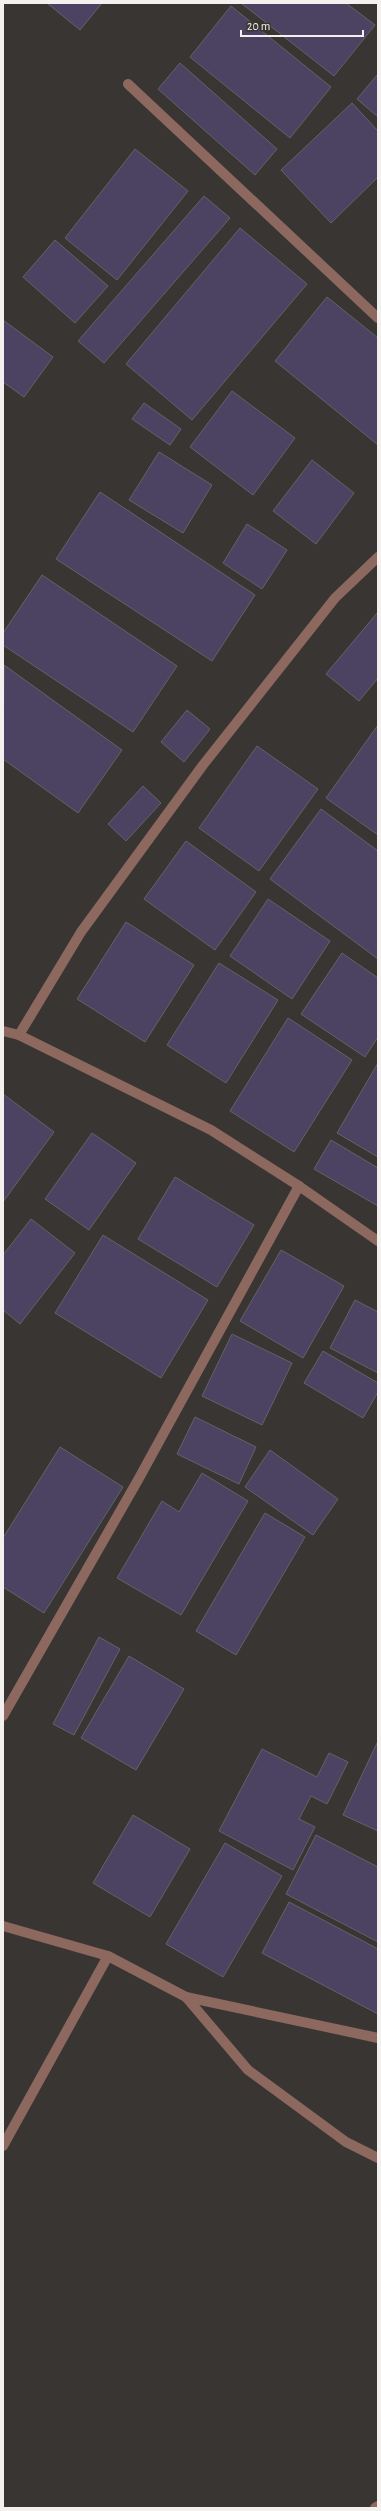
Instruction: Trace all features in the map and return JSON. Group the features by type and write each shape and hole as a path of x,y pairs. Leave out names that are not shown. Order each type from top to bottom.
{"street":[{"path":"128,84 378,318"},
{"path":"19,1035 81,932 203,765 335,598 378,557"},
{"path":"3,1031 19,1035 211,1130 299,1186 378,1241"},
{"path":"3,1716 135,1487 299,1186"},
{"path":"3,1926 108,1956 186,1997 378,2038"},
{"path":"3,2146 108,1956"},
{"path":"186,1997 248,2070 346,2142 378,2158"}],"building":[{"path":"47,3 102,3 80,30"},
{"path":"241,3 346,3 375,25 334,76"},
{"path":"231,6 331,87 290,138 190,57"},
{"path":"180,63 277,149 255,175 158,89"},
{"path":"378,74 378,117 357,99"},
{"path":"352,103 378,131 378,177 331,223 281,170"},
{"path":"135,149 188,191 117,280 65,238"},
{"path":"204,196 230,218 104,363 78,341"},
{"path":"240,228 307,284 192,420 126,364"},
{"path":"55,240 108,286 75,323 23,277"},
{"path":"327,297 378,338 378,445 275,361"},
{"path":"3,320 53,357 24,397 3,382"},
{"path":"232,391 295,438 253,495 190,447"},
{"path":"144,403 181,429 170,445 132,419"},
{"path":"159,452 212,485 183,533 129,500"},
{"path":"312,460 354,493 316,544 273,511"},
{"path":"100,492 255,595 212,661 56,559"},
{"path":"247,524 287,550 262,589 223,563"},
{"path":"42,575 177,666 133,732 3,645 3,633"},
{"path":"378,612 378,678 359,701 326,674"},
{"path":"4,665 122,750 78,813 3,759"},
{"path":"187,710 210,729 184,762 161,742"},
{"path":"378,725 378,835 326,798"},
{"path":"257,746 318,789 259,871 199,828"},
{"path":"143,786 161,803 126,841 108,824"},
{"path":"321,809 378,851 378,959 270,879"},
{"path":"186,841 256,892 215,950 144,899"},
{"path":"268,899 330,941 292,999 230,956"},
{"path":"126,922 194,965 145,1042 77,999"},
{"path":"342,953 378,978 378,1037 365,1057 301,1014"},
{"path":"219,963 278,1000 226,1083 167,1045"},
{"path":"288,1018 352,1060 294,1152 230,1111"},
{"path":"378,1063 378,1157 337,1133"},
{"path":"3,1094 54,1132 3,1202"},
{"path":"92,1133 136,1163 89,1230 45,1199"},
{"path":"331,1140 378,1168 378,1206 314,1169"},
{"path":"175,1177 254,1225 217,1287 138,1239"},
{"path":"31,1219 75,1253 20,1324 3,1310 3,1255"},
{"path":"103,1235 208,1300 161,1378 55,1313"},
{"path":"281,1250 344,1286 303,1358 240,1321"},
{"path":"355,1300 378,1312 378,1373 330,1348"},
{"path":"232,1334 292,1363 262,1425 202,1396"},
{"path":"323,1351 378,1383 378,1392 363,1418 304,1383"},
{"path":"195,1417 256,1447 239,1484 177,1454"},
{"path":"60,1447 123,1487 44,1613 3,1587 3,1538"},
{"path":"270,1450 338,1499 313,1535 245,1487"},
{"path":"202,1473 248,1501 181,1615 117,1578 162,1501 179,1512"},
{"path":"265,1513 305,1537 236,1655 196,1631"},
{"path":"99,1637 120,1649 74,1735 53,1724"},
{"path":"129,1656 184,1689 136,1770 81,1738"},
{"path":"378,1741 378,1831 343,1815"},
{"path":"262,1749 317,1777 329,1753 348,1762 327,1804 311,1796 299,1819 315,1827 293,1870 219,1831"},
{"path":"133,1815 190,1849 150,1917 93,1883"},
{"path":"316,1835 378,1867 378,1942 286,1894"},
{"path":"225,1843 282,1876 223,1977 166,1944"},
{"path":"289,1902 378,1949 378,2014 262,1953"}]}
